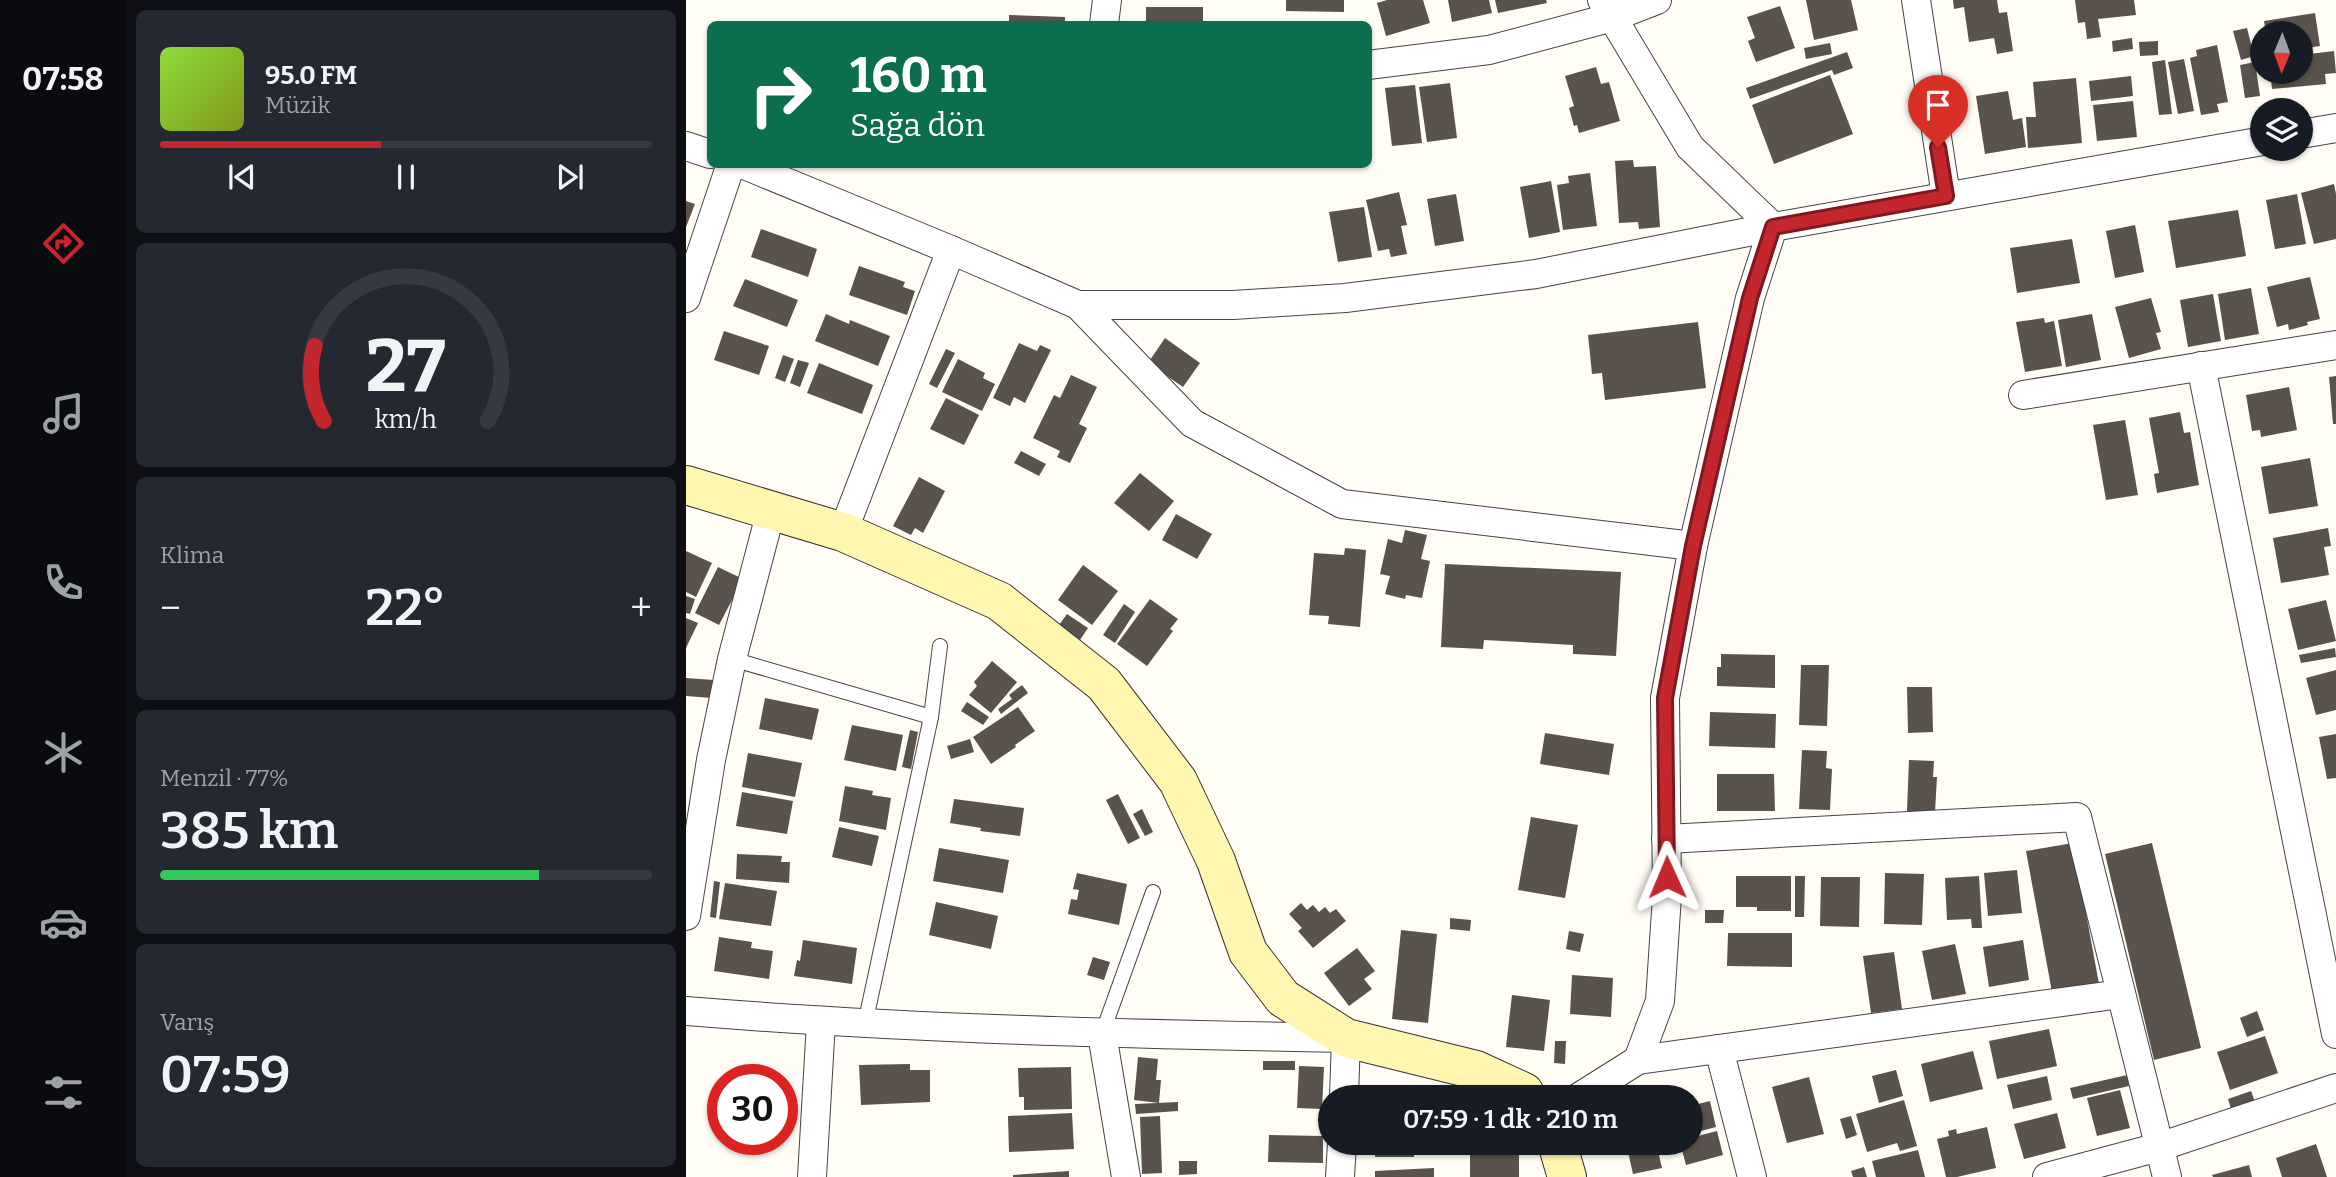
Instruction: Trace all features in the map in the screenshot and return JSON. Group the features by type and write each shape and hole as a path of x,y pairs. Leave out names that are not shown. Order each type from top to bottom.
{"street":[{"path":"1104,21 1107,0"},
{"path":"1372,65 1489,50 1608,9 1657,0"},
{"path":"1916,0 1946,196"},
{"path":"1608,9 1689,147 1773,227"},
{"path":"2313,132 2336,128"},
{"path":"1078,305 1233,305 1345,298 1536,274 1773,227 2250,143"},
{"path":"686,146 707,152"},
{"path":"687,290 730,168"},
{"path":"752,168 1078,305 1192,423 1342,504 1693,546"},
{"path":"1638,1060 1660,1001 1667,896 1665,698 1693,546 1750,298 1773,227"},
{"path":"843,532 951,250"},
{"path":"2023,395 2336,345"},
{"path":"2201,366 2336,1034"},
{"path":"686,485 843,532 999,601 1104,684 1178,781 1216,861 1248,952 1283,998 1346,1038"},
{"path":"686,916 711,760 732,659 771,511"},
{"path":"1666,839 2077,817 2167,1177"},
{"path":"1598,1085 1638,1060 2121,993"},
{"path":"686,1011 821,1022 1102,1034 1346,1038 1476,1070 1507,1085"},
{"path":"812,1177 821,1022"},
{"path":"1102,1034 1126,1177"},
{"path":"1344,1085 1346,1038"},
{"path":"1719,1049 1752,1177"},
{"path":"2048,1177 2159,1147 2336,1088"},
{"path":"1340,1177 1341,1155"},
{"path":"1560,1155 1567,1177"}],"lane":[{"path":"865,1024 931,718 940,646"},
{"path":"732,659 931,718"},
{"path":"1102,1034 1153,892"}],"building":[{"path":"1286,0 1344,0 1344,12 1286,11"},
{"path":"1387,0 1423,0 1430,23 1386,36 1377,3"},
{"path":"1448,0 1489,0 1492,13 1452,22"},
{"path":"1495,0 1546,0 1547,3 1498,13"},
{"path":"1806,0 1851,0 1858,30 1814,40"},
{"path":"1953,0 1997,0 1999,13 2007,12 2013,51 1997,54 1994,38 1969,42 1964,7 1954,9"},
{"path":"2075,0 2134,0 2136,15 2098,19 2101,37 2087,39 2085,22 2078,23"},
{"path":"1780,6 1795,48 1756,62 1748,41 1755,38 1747,17"},
{"path":"1146,7 1203,7 1203,21 1146,21"},
{"path":"2315,13 2320,46 2314,47 2314,21 2264,21"},
{"path":"1009,15 1065,17 1065,21 1009,21"},
{"path":"2247,28 2250,57 2241,60 2233,31"},
{"path":"2132,38 2133,49 2113,52 2112,41"},
{"path":"2158,41 2158,55 2140,56 2139,42"},
{"path":"1830,43 1832,54 1806,59 1804,48"},
{"path":"2217,45 2228,102 2217,104 2219,112 2201,115 2190,58 2197,56 2196,50"},
{"path":"2334,51 2336,73 2325,74 2326,84 2272,89 2271,84 2314,84 2314,53"},
{"path":"1847,52 1853,68 1834,75 1832,70 1750,99 1746,88"},
{"path":"2184,59 2194,111 2178,114 2168,62"},
{"path":"2165,60 2172,114 2159,115 2152,62"},
{"path":"2250,63 2250,84 2258,84 2260,96 2245,98 2240,65"},
{"path":"1596,67 1601,84 1609,82 1620,121 1579,133 1569,108 1574,106 1565,76"},
{"path":"1830,75 1853,134 1774,164 1752,105"},
{"path":"2131,76 2133,96 2091,101 2089,81"},
{"path":"2076,78 2082,143 2028,148 2026,117 2036,117 2033,82"},
{"path":"1450,83 1457,138 1427,142 1419,87"},
{"path":"1415,85 1422,143 1392,146 1385,88"},
{"path":"2008,91 2013,120 2022,118 2026,147 1985,154 1976,96"},
{"path":"2133,101 2137,137 2097,141 2093,105"},
{"path":"1633,160 1634,167 1656,166 1660,227 1639,229 1638,222 1619,223 1615,161"},
{"path":"1590,173 1597,226 1563,230 1557,185 1569,183 1568,176"},
{"path":"1551,181 1560,232 1529,238 1520,187"},
{"path":"2334,184 2336,239 2314,244 2301,193"},
{"path":"1399,192 1407,225 1401,226 1407,254 1391,257 1389,249 1378,251 1366,200"},
{"path":"1456,194 1464,241 1435,246 1427,199"},
{"path":"2297,194 2306,244 2275,249 2266,200"},
{"path":"686,201 695,204 686,227"},
{"path":"1364,207 1372,257 1338,262 1329,212"},
{"path":"2238,210 2246,256 2176,268 2168,221"},
{"path":"2135,225 2144,272 2115,278 2106,231"},
{"path":"761,229 817,249 808,277 751,257"},
{"path":"2072,239 2080,283 2017,293 2010,248"},
{"path":"859,266 905,282 903,287 915,291 907,315 849,295"},
{"path":"2310,277 2320,319 2289,330 2288,324 2277,327 2267,287"},
{"path":"745,279 798,300 787,327 733,306"},
{"path":"2251,288 2259,334 2225,340 2218,294"},
{"path":"2213,294 2221,341 2188,347 2180,300"},
{"path":"2151,298 2161,332 2156,333 2161,349 2129,358 2115,307"},
{"path":"826,314 849,324 850,320 890,336 878,366 815,341"},
{"path":"2092,314 2101,360 2066,367 2058,320"},
{"path":"2044,318 2045,323 2054,321 2062,366 2025,372 2016,322"},
{"path":"1698,322 1706,388 1605,400 1602,373 1592,374 1588,335"},
{"path":"724,331 769,346 759,375 714,360"},
{"path":"1165,338 1200,363 1183,387 1148,363"},
{"path":"1019,343 1037,351 1040,345 1051,350 1025,403 1014,397 1010,406 993,398"},
{"path":"946,349 955,353 937,388 929,384"},
{"path":"783,355 794,359 785,382 775,378"},
{"path":"958,359 985,373 983,378 995,384 982,411 942,392"},
{"path":"798,360 809,363 800,387 790,383"},
{"path":"819,363 873,385 862,414 807,393"},
{"path":"1071,375 1097,387 1079,424 1087,428 1070,463 1057,457 1060,451 1033,438 1054,395 1060,398"},
{"path":"2336,376 2336,424 2333,424 2329,377"},
{"path":"2289,387 2297,430 2261,437 2260,430 2252,431 2246,395"},
{"path":"946,398 979,415 964,445 930,429"},
{"path":"2180,412 2184,433 2190,432 2199,485 2157,493 2154,474 2159,473 2149,418"},
{"path":"2125,420 2138,495 2106,500 2093,425"},
{"path":"1021,451 1046,464 1039,476 1014,463"},
{"path":"2310,458 2318,506 2269,514 2261,467"},
{"path":"1140,473 1174,501 1149,531 1114,503"},
{"path":"919,477 945,491 923,533 915,528 911,535 893,526"},
{"path":"1176,514 1212,534 1197,559 1162,540"},
{"path":"2328,528 2331,546 2324,547 2329,575 2281,583 2273,538"},
{"path":"1405,530 1427,535 1421,559 1430,561 1422,598 1406,595 1405,599 1385,594 1390,576 1380,574 1388,539 1402,543"},
{"path":"1345,548 1366,550 1360,627 1328,624 1329,616 1309,615 1314,553 1344,555"},
{"path":"686,551 712,563 696,597 686,592"},
{"path":"1445,564 1621,572 1616,656 1573,654 1573,645 1484,640 1483,649 1441,647"},
{"path":"1083,565 1118,591 1092,625 1058,600"},
{"path":"718,567 743,579 719,625 695,613"},
{"path":"686,596 695,599 690,614 686,613"},
{"path":"1150,599 1178,619 1170,629 1173,631 1147,666 1117,644"},
{"path":"2326,600 2336,641 2298,650 2288,609"},
{"path":"1124,604 1135,612 1115,643 1103,635"},
{"path":"1067,614 1088,628 1080,640 1059,625"},
{"path":"686,618 698,623 686,648"},
{"path":"2335,648 2336,657 2301,663 2299,655"},
{"path":"1721,654 1775,655 1775,688 1717,686 1717,667 1721,667"},
{"path":"992,661 1017,682 991,713 969,695 977,686 974,682"},
{"path":"1801,665 1829,665 1827,726 1799,725"},
{"path":"2336,670 2336,710 2316,715 2306,678"},
{"path":"686,678 714,680 712,698 686,696"},
{"path":"1022,685 1028,693 1001,714 998,709 1012,699 1009,695"},
{"path":"1907,687 1932,687 1933,732 1908,733"},
{"path":"765,698 819,709 812,740 759,729"},
{"path":"967,702 989,717 983,725 961,711"},
{"path":"1018,707 1035,731 991,764 973,737"},
{"path":"1710,712 1776,714 1775,748 1709,746"},
{"path":"852,725 903,735 896,771 844,760"},
{"path":"910,730 918,732 911,769 902,767"},
{"path":"1545,733 1614,744 1609,775 1540,764"},
{"path":"2336,734 2336,778 2327,779 2319,737"},
{"path":"970,739 974,752 951,759 947,746"},
{"path":"1802,750 1827,751 1826,768 1832,769 1830,810 1799,809"},
{"path":"748,753 802,763 795,797 742,787"},
{"path":"1909,760 1934,761 1933,777 1937,777 1935,812 1907,811"},
{"path":"1717,774 1774,774 1775,811 1717,811"},
{"path":"845,786 873,791 872,795 891,798 886,830 839,821"},
{"path":"742,792 793,801 787,834 736,826"},
{"path":"1118,794 1140,838 1128,844 1106,800"},
{"path":"954,799 1024,808 1020,836 980,831 981,828 950,823"},
{"path":"1142,809 1153,832 1145,836 1133,814"},
{"path":"1531,817 1578,825 1565,898 1518,890"},
{"path":"839,827 879,836 872,866 832,857"},
{"path":"2073,843 2099,984 2052,992 2026,851"},
{"path":"2152,843 2201,1048 2154,1060 2105,854"},
{"path":"939,848 1009,860 1003,893 933,881"},
{"path":"737,854 782,856 781,862 790,862 789,883 736,879"},
{"path":"2017,870 2022,913 1988,916 1984,873"},
{"path":"1077,873 1127,884 1119,925 1068,914 1071,899 1077,900 1079,890 1073,889"},
{"path":"1885,873 1924,874 1922,925 1884,924"},
{"path":"1736,876 1791,876 1791,911 1757,911 1757,907 1736,907"},
{"path":"1795,876 1805,876 1804,917 1795,917"},
{"path":"1979,876 1982,928 1972,928 1971,919 1947,920 1945,878"},
{"path":"1821,877 1860,877 1859,927 1820,926"},
{"path":"714,881 720,882 716,918 710,917"},
{"path":"725,883 777,891 771,926 719,919"},
{"path":"936,902 998,916 991,949 929,935"},
{"path":"1301,903 1307,910 1313,905 1319,912 1325,907 1330,913 1336,909 1346,921 1313,948 1298,931 1302,928 1289,914"},
{"path":"1705,910 1724,910 1723,923 1705,923"},
{"path":"1450,918 1471,920 1470,931 1450,929"},
{"path":"1401,930 1437,934 1428,1023 1392,1019"},
{"path":"1569,931 1584,934 1580,952 1566,949"},
{"path":"1728,933 1792,933 1792,967 1727,966"},
{"path":"719,937 752,942 751,948 773,951 769,979 714,971"},
{"path":"803,940 857,948 852,984 794,976 797,960 800,961"},
{"path":"2023,940 2029,980 1989,987 1983,947"},
{"path":"1955,944 1966,994 1932,1000 1922,951"},
{"path":"1357,948 1375,971 1364,979 1372,989 1349,1006 1324,973"},
{"path":"1894,952 1902,1009 1871,1013 1863,956"},
{"path":"1093,957 1110,962 1104,980 1087,975"},
{"path":"1572,975 1613,978 1611,1017 1570,1014"},
{"path":"1512,995 1550,1000 1544,1051 1506,1047"},
{"path":"2257,1011 2264,1030 2247,1037 2240,1018"},
{"path":"2049,1029 2057,1066 1997,1079 1989,1041"},
{"path":"2265,1036 2278,1073 2230,1090 2217,1052"},
{"path":"1555,1041 1566,1041 1565,1064 1554,1063"},
{"path":"1973,1051 1983,1089 1930,1102 1921,1064"},
{"path":"1138,1057 1158,1059 1156,1080 1161,1080 1159,1103 1134,1100"},
{"path":"1263,1061 1295,1061 1295,1070 1263,1070"},
{"path":"910,1064 910,1070 930,1070 930,1102 861,1105 859,1065"},
{"path":"1299,1066 1324,1067 1323,1085 1318,1085 1318,1109 1297,1108"},
{"path":"1071,1067 1072,1109 1024,1110 1024,1097 1019,1097 1018,1068"},
{"path":"1896,1070 1903,1096 1879,1103 1872,1076"},
{"path":"2127,1075 2129,1086 2073,1099 2070,1088"},
{"path":"2047,1076 2052,1100 2013,1109 2007,1085"},
{"path":"1809,1077 1824,1134 1787,1143 1772,1087"},
{"path":"2120,1090 2130,1128 2097,1136 2087,1098"},
{"path":"2251,1091 2255,1102 2231,1109 2228,1099"},
{"path":"1904,1100 1917,1146 1900,1151 1897,1143 1867,1152 1856,1114"},
{"path":"1710,1101 1716,1127 1703,1130 1703,1103"},
{"path":"1178,1102 1178,1111 1136,1114 1135,1104"},
{"path":"1072,1113 1074,1149 1009,1152 1008,1116"},
{"path":"2057,1113 2066,1148 2024,1159 2014,1124"},
{"path":"1160,1116 1162,1173 1142,1174 1140,1117"},
{"path":"1851,1116 1857,1135 1846,1139 1840,1119"},
{"path":"1987,1127 1996,1168 1946,1177 1937,1139 1949,1136 1948,1131 1956,1129 1957,1134"},
{"path":"1717,1131 1723,1155 1686,1165 1683,1155 1703,1155 1703,1135"},
{"path":"1269,1135 1318,1136 1318,1155 1323,1155 1323,1163 1268,1162"},
{"path":"2316,1144 2327,1177 2282,1177 2276,1158"},
{"path":"1918,1150 1925,1177 1876,1177 1872,1161"},
{"path":"1375,1155 1414,1155 1414,1157"},
{"path":"1470,1155 1519,1155 1519,1177 1470,1177"},
{"path":"1629,1155 1659,1155 1662,1168 1633,1174"},
{"path":"1179,1161 1197,1161 1197,1174 1179,1175"},
{"path":"2249,1165 2252,1177 2212,1175"},
{"path":"1864,1167 1867,1177 1853,1177 1851,1171"},
{"path":"1434,1168 1434,1177 1375,1177 1375,1171"},
{"path":"1069,1171 1069,1177 1013,1177 1013,1175"}],"route":[{"path":"1667,877 1665,698 1693,546 1750,298 1773,227 1946,196 1938,147"}]}
